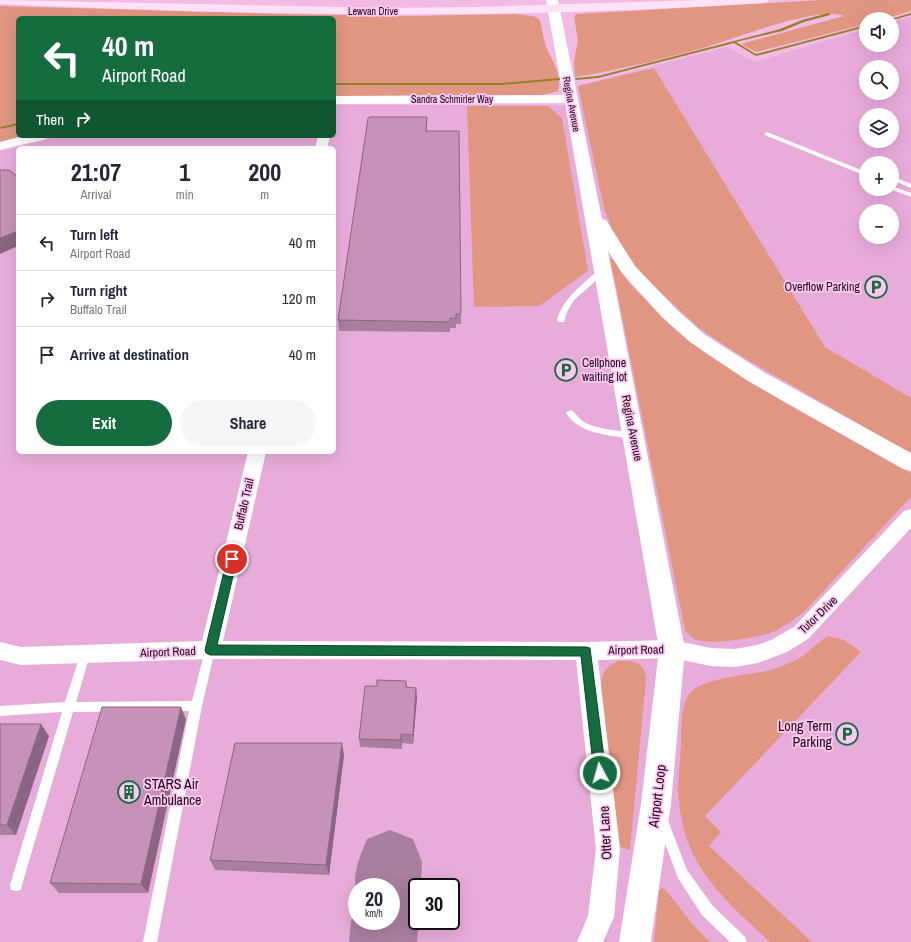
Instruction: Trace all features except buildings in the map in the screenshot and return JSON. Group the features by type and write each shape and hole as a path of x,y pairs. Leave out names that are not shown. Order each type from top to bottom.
{"main road":[{"name":"Lewvan Drive","path":"553,5 627,0"},
{"name":"Lewvan Drive","path":"0,1 247,10 375,11 763,0"}],"street":[{"name":"Regina Avenue","path":"553,5 592,208 672,649"},
{"name":"Sandra Schmirler Way","path":"336,100 570,99"},
{"path":"0,146 34,138"},
{"name":"Regina Avenue","path":"592,208 613,246 628,269 669,313 697,338 755,376 911,463"},
{"name":"Buffalo Trail","path":"210,650 257,454"},
{"name":"Tutor Drive","path":"672,649 711,657 735,658 758,654 779,646 801,633 911,516"},
{"name":"Airport Road","path":"0,651 21,656 210,650 586,651 672,649"},
{"name":"Airport Loop","path":"635,942 656,804 672,649"},
{"name":"Otter Lane","path":"586,651 608,849 601,917 590,942"}],"lane":[{"path":"773,130 859,165"},
{"path":"767,134 859,171"},
{"path":"899,181 911,186"},
{"path":"899,191 911,195"},
{"path":"561,320 564,311 573,298 603,271"},
{"path":"570,413 576,421 588,428 634,436"},
{"path":"150,942 196,706 210,650"},
{"path":"16,885 85,655"},
{"path":"0,710 69,707 196,706"},
{"path":"656,804 682,874 707,910 740,942"}],"shaded area":[{"path":"823,0 911,0 911,11 899,14 899,12 859,12 859,26 756,52 741,44 844,16 831,14 815,15 796,19 674,56 624,68 575,77 574,61 578,41 574,16 577,14"},
{"path":"0,6 278,14 409,16 515,14 533,16 538,18 540,21 545,43 558,72 559,79 558,91 543,95 336,96 336,16 16,16 17,138 0,142"},
{"path":"911,17 911,942 0,942 0,151 16,147 16,454 336,454 336,146 21,146 54,138 336,138 336,105 580,105 577,86 728,47 754,62 859,31 859,52 899,52 899,20"},
{"path":"654,68 825,347 911,398 911,454 736,353 699,328 641,274 615,237 604,208 578,86"},
{"path":"467,106 548,106 562,118 588,271 539,306 474,307"},
{"path":"608,258 613,259 628,282 669,324 705,353 787,404 911,473 911,497 804,612 773,632 746,638 713,642 696,640 685,630 614,277"},
{"path":"828,636 844,640 861,652 705,816 721,832 709,846 812,942 770,942 723,896 698,864 689,845 682,824 678,794 683,710 688,696 699,686 730,677 771,670 784,665 800,658"},
{"path":"618,661 638,663 643,669 646,680 630,850 620,847 601,687 603,674 607,668"},
{"path":"662,888 665,889 694,926 710,942 654,942 659,890"}],"waterway":[{"path":"734,42 781,30 803,21 829,14"},
{"path":"899,17 911,14"},
{"path":"734,42 756,55 859,28"},
{"path":"576,79 598,77 734,42"},
{"path":"336,84 501,84 559,79"},
{"path":"0,128 16,124"}],"taxiway":[{"path":"389,878 390,862"},
{"path":"383,942 384,930"}],"place":[{"name":"Overflow Parking","path":"876,287"},
{"name":"Cellphone waiting lot","path":"566,370"},
{"name":"Long Term Parking","path":"847,734"},
{"name":"STARS Air Ambulance","path":"129,792"}],"route":[{"path":"232,559 210,650 586,651 600,773"}]}
